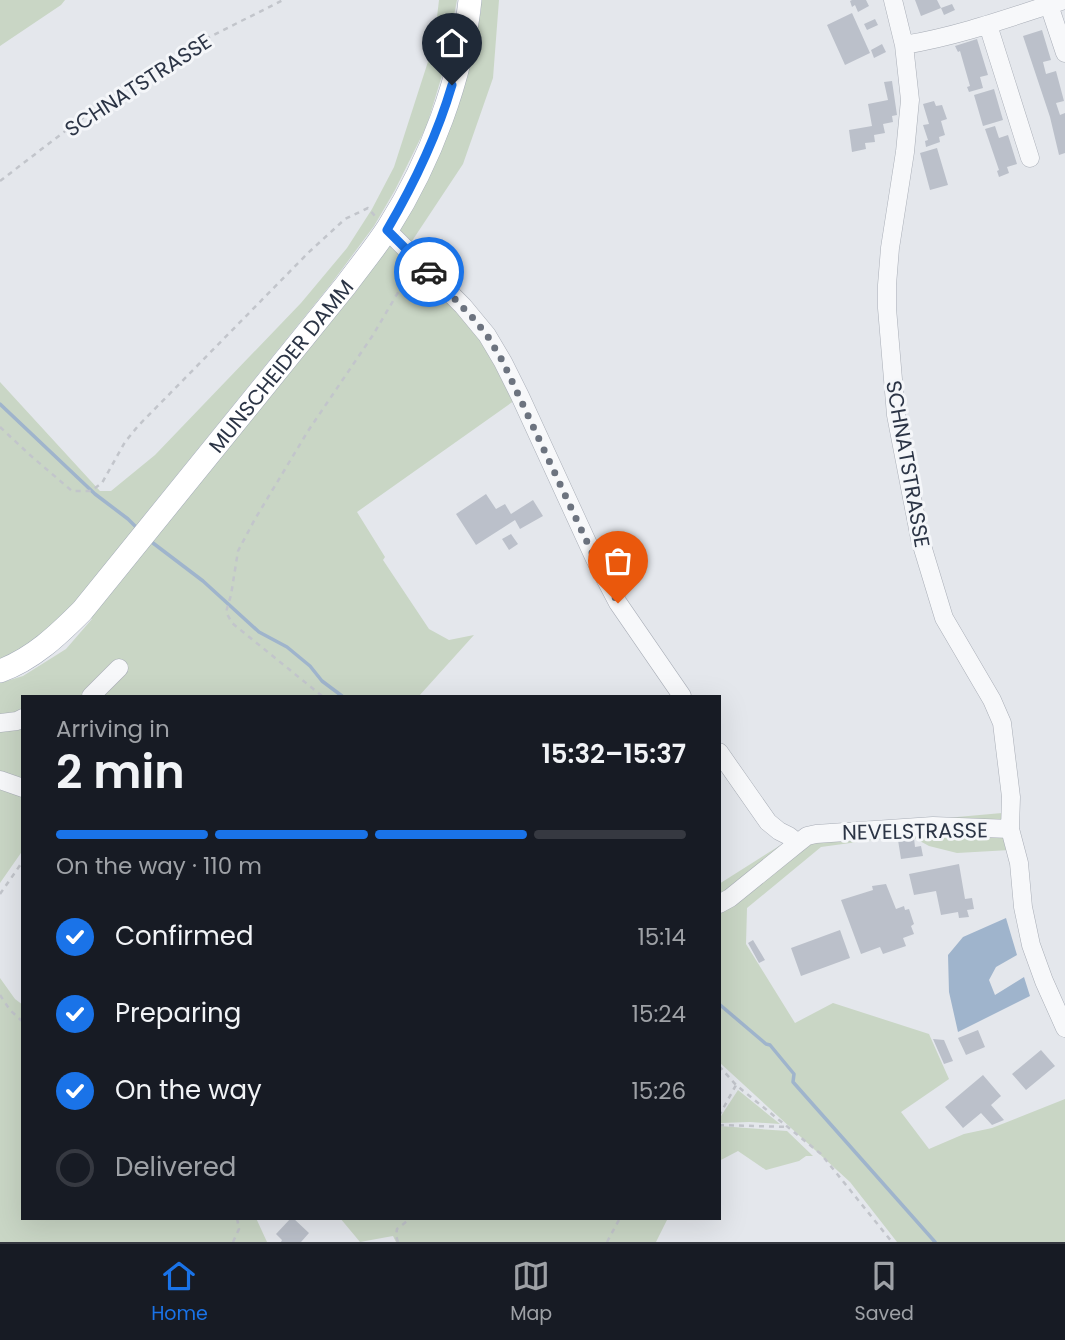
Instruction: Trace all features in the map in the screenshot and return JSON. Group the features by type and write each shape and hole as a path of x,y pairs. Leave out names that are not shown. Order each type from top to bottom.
{"main road":[{"name":"MUNSCHEIDER DAMM","path":"0,671 41,649 82,611 346,285 387,230 426,156 444,110 459,59 470,0"}],"street":[{"name":"SCHNATSTRASSE","path":"893,0 904,45 910,100 887,285 896,415 920,539 944,618 992,700 1002,723 1011,797 1010,829"},
{"path":"904,45 988,26 1053,2 1065,54"},
{"path":"988,26 1030,158"},
{"path":"387,230 463,306 487,335 520,396 618,603 681,695"},
{"path":"92,695 119,667"},
{"path":"0,723 21,719"},
{"path":"721,755 768,822 798,843"},
{"path":"0,780 21,787"},
{"name":"NEVELSTRASSE","path":"721,903 807,836 933,826 1010,829 1031,945 1065,1028"}],"path":[{"name":"SCHNATSTRASSE","path":"0,180 164,62 283,0"},
{"path":"0,427 72,491 91,491 102,483 125,442 138,426 308,253 345,219 368,208"},
{"path":"321,695 232,623 226,612 238,551 281,474 373,335 403,284 413,256"},
{"path":"0,894 21,864"},
{"path":"0,995 21,1020"},
{"path":"721,1068 736,1085 821,1154 892,1242"},
{"path":"721,1112 736,1085"},
{"path":"721,1125 789,1127"},
{"path":"233,1242 239,1229 237,1220"},
{"path":"398,1242 397,1229 408,1220"},
{"path":"607,1242 619,1220"}],"green space":[{"path":"0,0 65,0 0,46"},
{"path":"439,0 457,0 443,72 427,125 374,226 331,284 143,517 161,531 190,495 191,489 357,290 407,215 455,108 481,11 481,0 499,0 493,78 463,164 405,256 484,337 518,398 357,512 385,557 383,560 429,629 449,640 474,635 420,695 21,695 21,853 0,883 0,683 23,676 66,649 92,619 73,604 59,621 8,658 0,660 0,382 100,491 111,491 155,455 301,303 347,248 394,167 434,43"},
{"path":"1002,813 1010,850 957,853 929,846 909,835 821,847 747,908 746,944 795,1023 833,1003 929,1034 949,1079 901,1112 929,1149 1065,1099 1065,1242 897,1242 850,1182 721,1064 721,883 779,846 812,830"},
{"path":"0,978 21,1004 21,1220 257,1220 267,1242 0,1242"},
{"path":"738,1090 780,1124 721,1123 721,1116"},
{"path":"721,1126 787,1131 813,1156 766,1170 738,1151 721,1160"},
{"path":"342,1220 667,1220 656,1242 396,1242 393,1236 360,1242"}],"water":[{"path":"1006,918 1017,955 996,967 989,980 995,995 1024,977 1030,996 958,1032 949,992 948,955 963,937"}],"building":[{"path":"852,0 866,0 869,6 858,12 855,5 852,7"},
{"path":"915,0 937,0 941,8 921,16"},
{"path":"952,4 955,10 944,15 941,8"},
{"path":"852,13 870,53 845,65 827,25"},
{"path":"875,19 878,25 867,30 864,24"},
{"path":"1042,30 1051,60 1043,62 1046,74 1056,71 1064,101 1056,103 1060,115 1065,113 1065,153 1059,155 1050,117 1023,36"},
{"path":"977,39 988,75 980,77 983,88 969,92 967,87 970,86 960,51 958,52 955,46"},
{"path":"882,44 886,52 874,58 871,50"},
{"path":"892,81 897,115 892,116 893,122 883,124 885,133 874,135 875,142 865,143 866,149 852,152 849,130 872,126 868,104 888,100 884,82"},
{"path":"994,89 1003,120 983,126 974,95"},
{"path":"934,101 936,106 942,105 947,119 941,121 945,135 939,137 940,142 926,147 925,141 928,140 923,125 929,124 923,104"},
{"path":"995,126 999,138 1008,135 1017,164 1007,167 1009,173 999,177 985,129"},
{"path":"937,148 948,185 930,190 920,153"},
{"path":"486,494 496,509 505,504 511,514 533,500 543,516 520,529 515,520 476,545 456,514"},
{"path":"511,534 518,544 509,550 502,539"},
{"path":"914,838 915,847 921,846 923,856 901,859 898,840"},
{"path":"959,864 965,899 972,898 974,909 967,910 969,917 959,918 958,912 941,915 936,891 914,895 909,874"},
{"path":"886,884 896,909 904,906 905,910 909,909 914,934 903,938 906,946 883,954 880,947 861,954 841,900 873,890 872,886"},
{"path":"840,930 850,958 801,976 791,948"},
{"path":"753,940 765,960 759,963 748,943"},
{"path":"978,1030 985,1047 966,1055 958,1038"},
{"path":"933,1039 944,1040 953,1061 944,1064"},
{"path":"1041,1050 1055,1066 1026,1090 1012,1074"},
{"path":"983,1075 1001,1096 991,1105 1004,1120 992,1125 981,1113 963,1128 945,1107"},
{"path":"289,1220 295,1220 309,1233 301,1242 281,1242 276,1234"}],"waterway":[{"path":"0,404 95,494 138,529"},
{"path":"149,540 203,581 259,632 287,647 341,695"},
{"path":"721,1006 770,1045 794,1074 793,1082 935,1242"}],"way so far":[{"path":"429,272 487,335 503,362 618,603"}],"route":[{"path":"429,272 387,230 426,156 452,85"}]}
